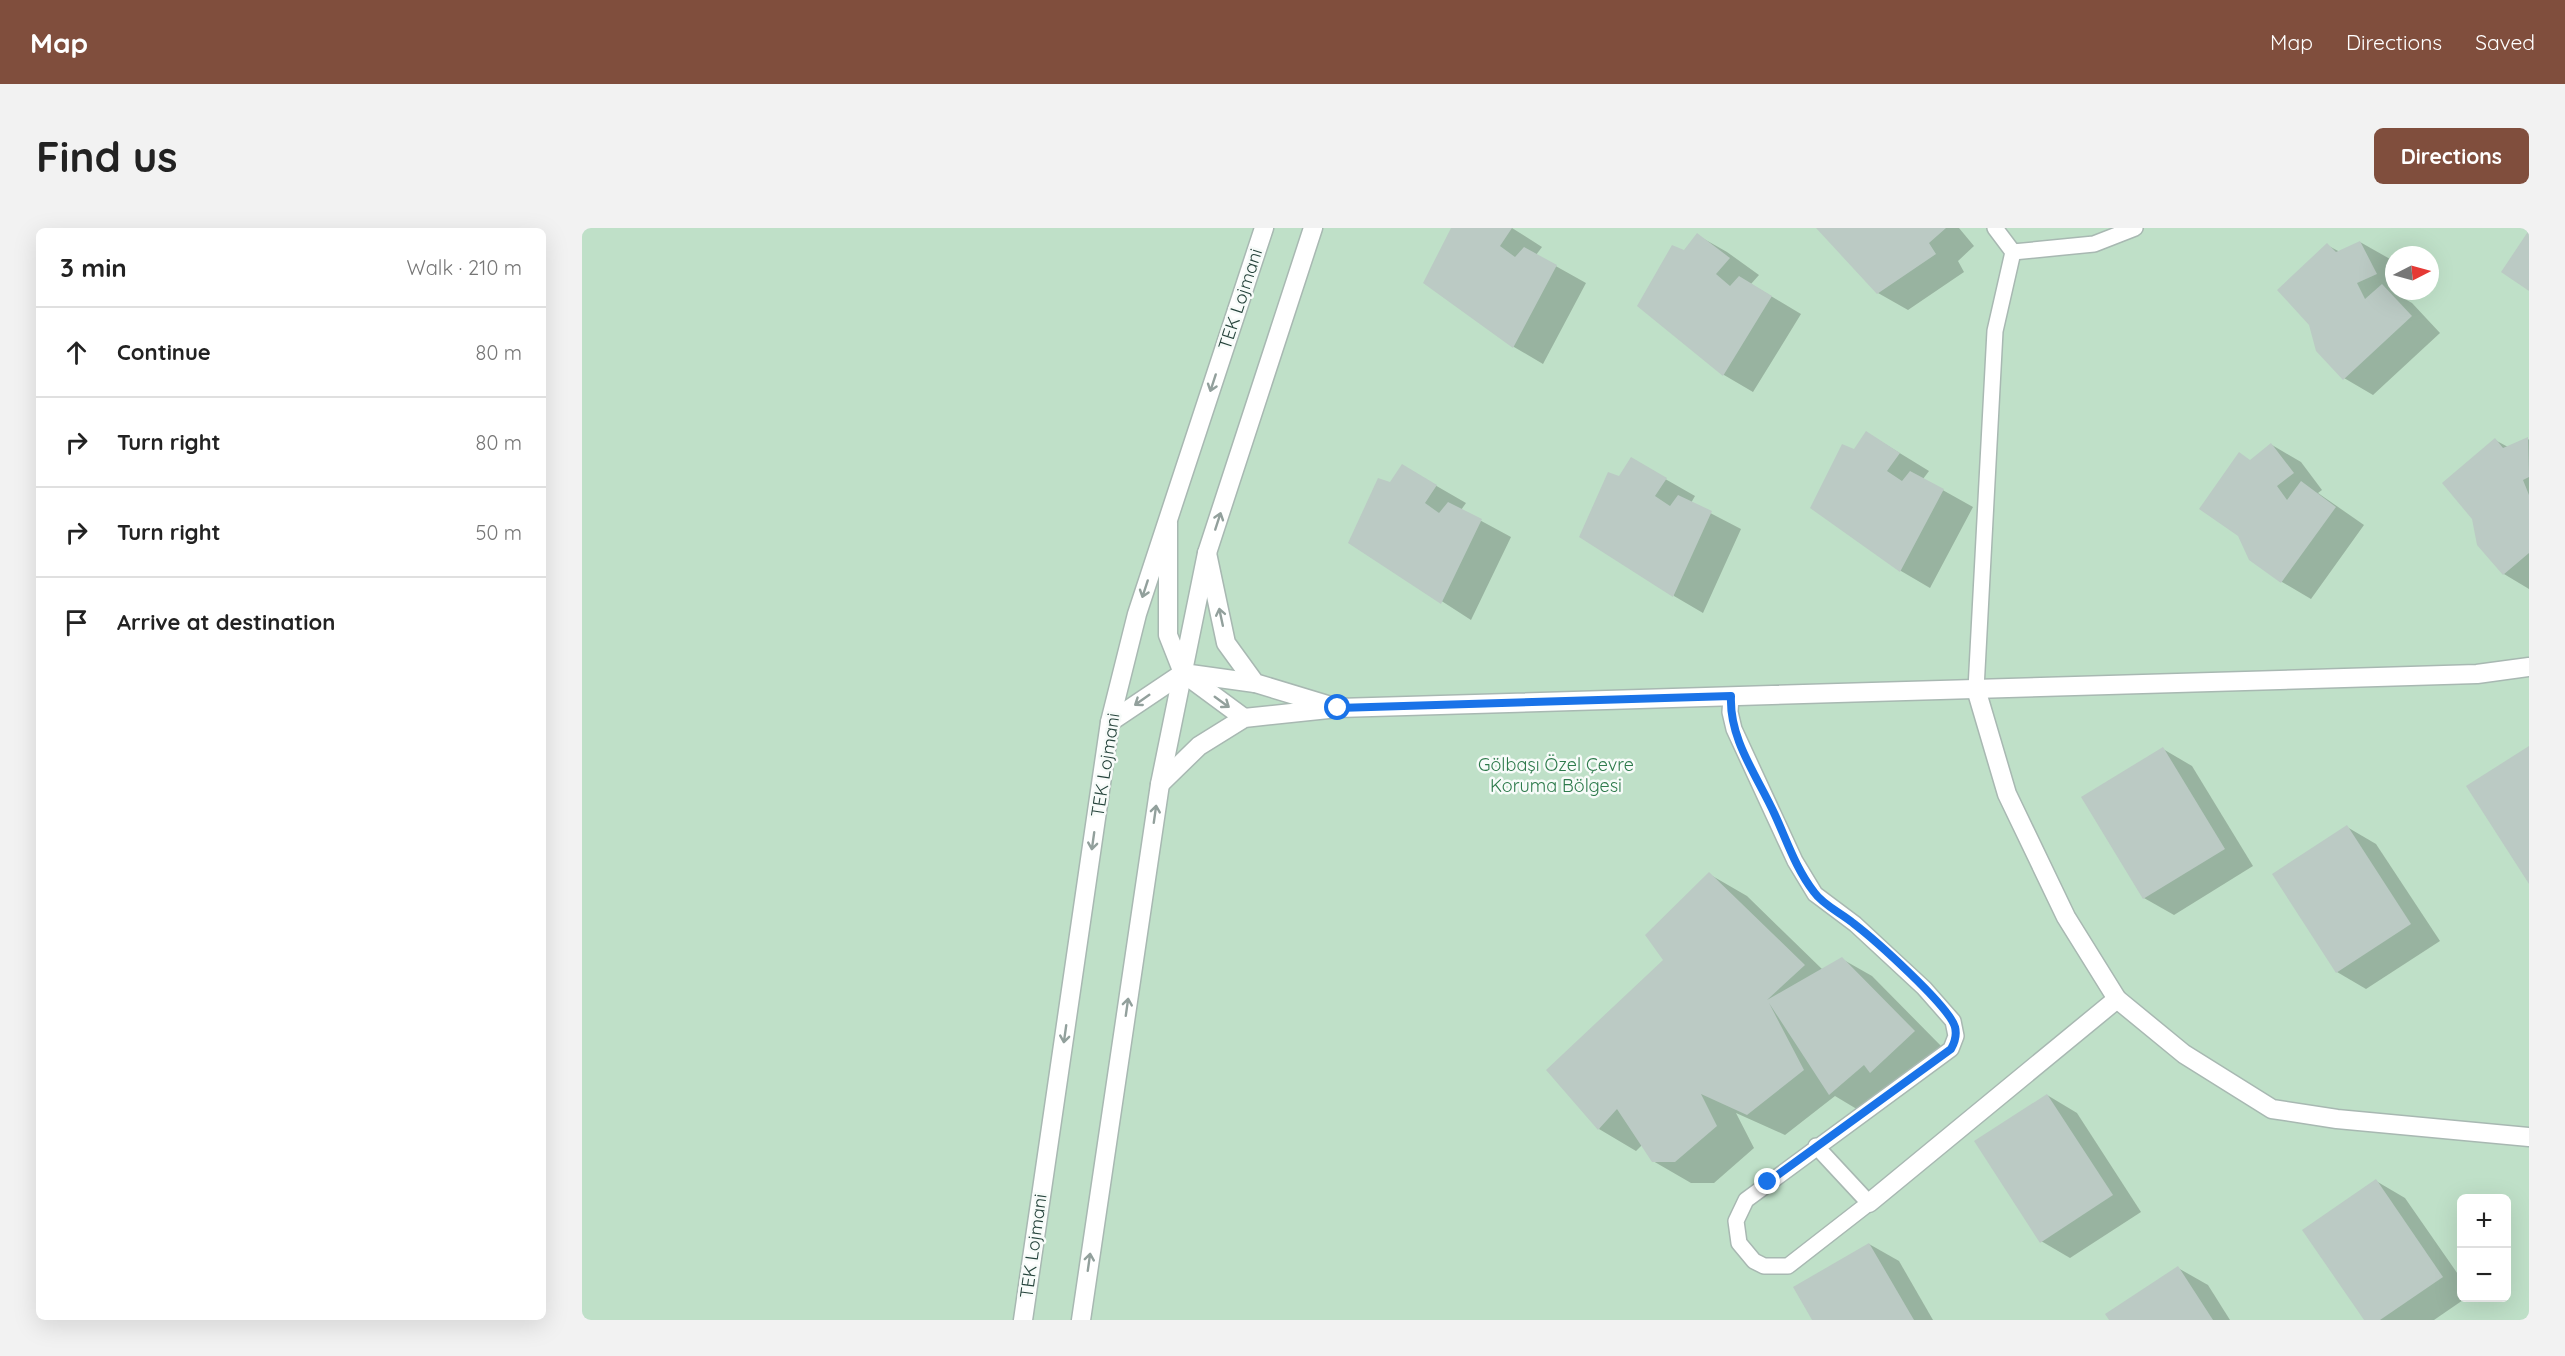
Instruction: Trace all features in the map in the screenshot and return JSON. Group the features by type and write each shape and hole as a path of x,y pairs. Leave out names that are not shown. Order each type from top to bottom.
{"street":[{"name":"TEK Lojmani","path":"1023,1320 1110,722 1137,614 1264,228"},
{"path":"1081,1320 1160,784 1207,554 1313,228"},
{"path":"1168,519 1168,634 1183,673 1244,718"},
{"path":"1207,554 1226,643 1255,683"},
{"path":"1160,784 1199,746 1244,718 1338,708 2477,674 2529,667"},
{"path":"1110,722 1183,673 1255,683 1338,708"},
{"path":"1976,689 2007,794 2019,823 2066,916 2117,999 2184,1054 2272,1109 2337,1119 2529,1137"},
{"path":"1869,1203 2117,999"}],"lane":[{"path":"1976,689 1995,331 2013,252 1995,228"},
{"path":"2013,252 2094,244 2135,228"},
{"path":"1731,696 1730,712 1734,729 1775,813 1795,861 1815,894 1893,957 1924,988 1953,1022 1956,1029 1951,1049 1816,1146 1746,1200 1739,1210 1736,1232 1745,1253 1764,1266 1776,1268 1788,1266 1869,1203 1816,1146"}],"green space":[{"name":"Gölbaşı Özel Çevre Koruma Bölgesi","path":"582,228 2529,228 2529,1320 582,1320"}],"building":[{"path":"1451,228 1512,228 1500,246 1515,257 1524,247 1557,265 1513,348 1423,283"},
{"path":"1816,228 1946,228 1929,243 1936,254 1877,294"},
{"path":"2529,230 2529,291 2501,272"},
{"path":"1697,233 1730,258 1716,274 1730,286 1739,276 1772,296 1723,376 1637,306 1672,245 1684,250"},
{"path":"2360,241 2377,274 2357,283 2365,299 2382,284 2385,287 2385,300 2397,300 2412,316 2343,380 2316,351 2309,325 2277,290 2327,243 2336,252"},
{"path":"1866,431 1900,453 1887,471 1902,481 1910,471 1944,489 1900,572 1810,508 1842,444 1854,449"},
{"path":"2528,437 2529,477 2523,480 2529,495 2529,553 2503,575 2477,545 2472,519 2442,483 2495,438 2503,448"},
{"path":"2271,443 2294,473 2277,486 2287,500 2301,481 2336,507 2281,583 2249,560 2238,536 2199,509 2239,452 2250,460"},
{"path":"1631,457 1667,478 1655,496 1670,506 1678,495 1712,511 1673,597 1579,537 1608,472 1619,476"},
{"path":"1402,464 1437,485 1425,503 1439,513 1448,502 1482,519 1441,604 1348,543 1378,478 1390,482"},
{"path":"2529,746 2529,884 2466,786"},
{"path":"2163,747 2225,849 2143,899 2081,797"},
{"path":"2347,825 2411,924 2336,973 2272,874"},
{"path":"1709,872 1805,965 1767,1000 1842,957 1915,1031 1870,1073 1864,1065 1829,1095 1769,1003 1804,1070 1747,1115 1701,1094 1717,1126 1675,1162 1652,1162 1617,1109 1598,1130 1546,1070 1663,960 1645,935"},
{"path":"2047,1094 2113,1195 2040,1243 1974,1141"},
{"path":"2376,1179 2443,1277 2380,1320 2364,1320 2302,1230"},
{"path":"1869,1243 1914,1320 1812,1320 1793,1287"},
{"path":"2178,1266 2213,1320 2109,1320 2105,1314"}],"route":[{"path":"1338,708 1731,696 1730,712 1734,729 1775,813 1795,861 1815,894 1893,957 1924,988 1953,1022 1956,1029 1951,1049 1768,1182"}]}
